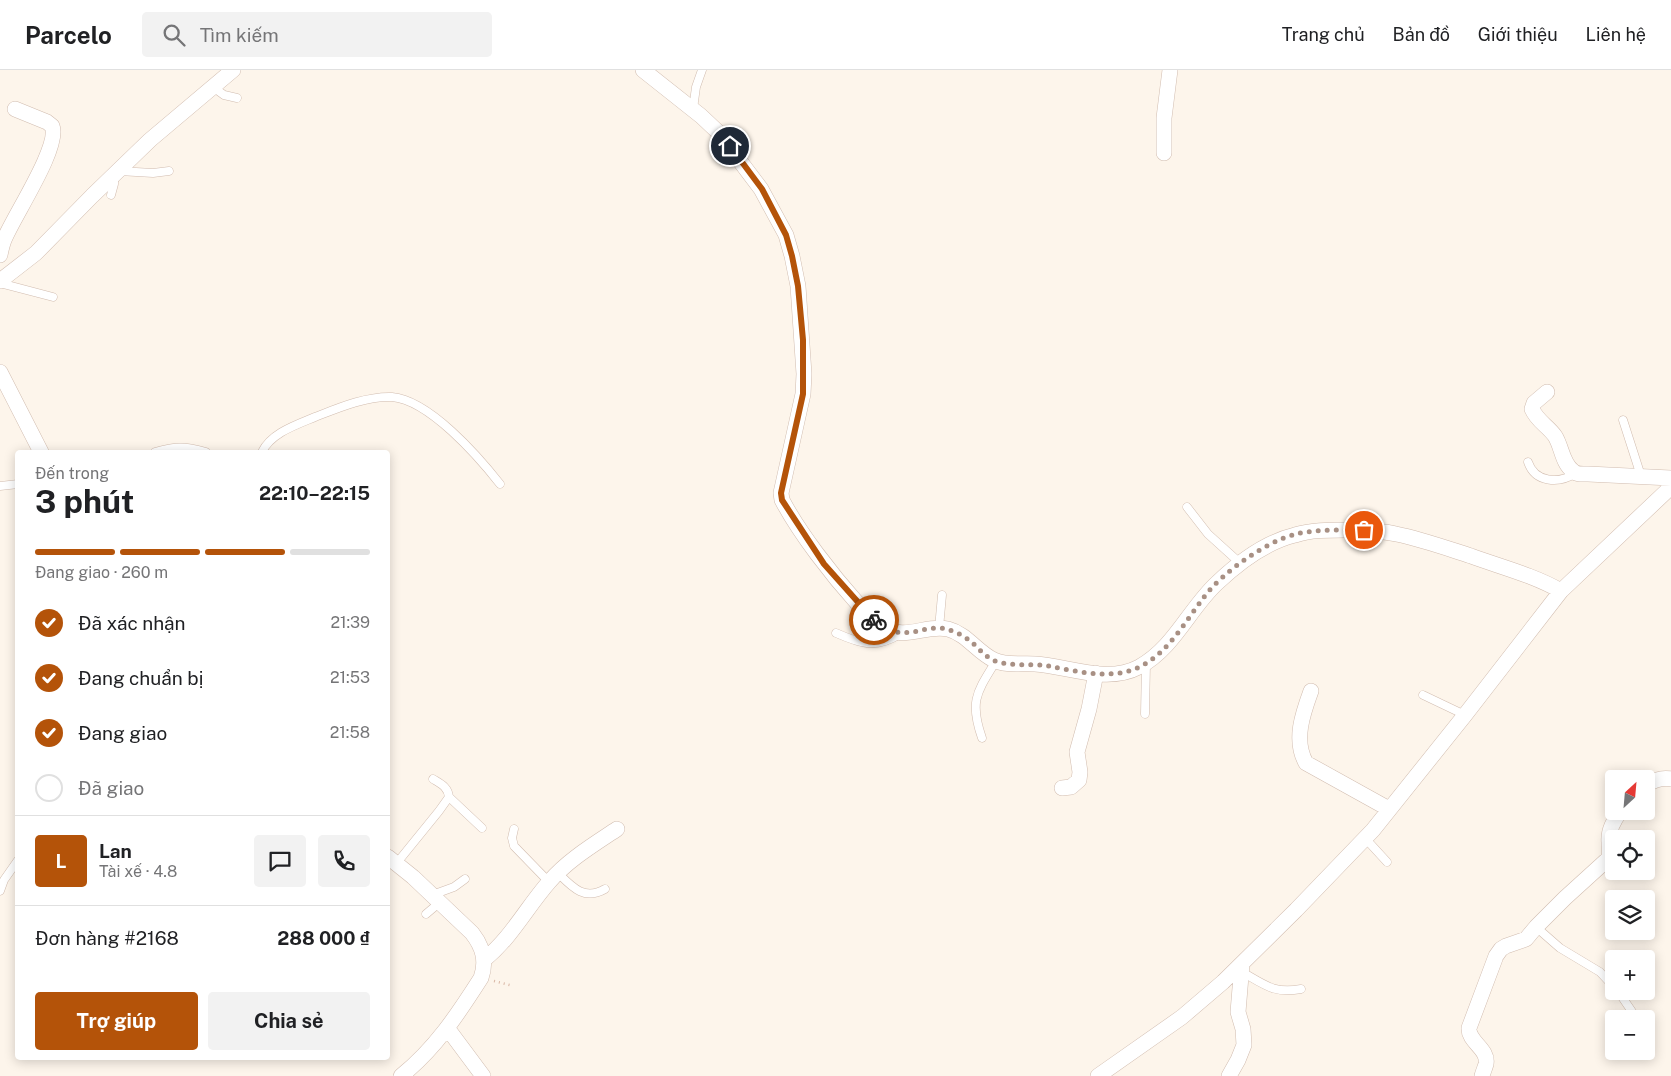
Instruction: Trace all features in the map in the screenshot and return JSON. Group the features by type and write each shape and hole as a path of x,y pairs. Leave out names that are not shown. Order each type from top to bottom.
{"street":[{"path":"0,282 36,253 150,140 233,70"},
{"path":"643,70 693,109 718,132 750,171 786,235 798,286 804,374 803,394 781,493 782,500 824,564 854,599 881,626 900,634 939,628 950,630 966,638 979,650 996,661 1037,664 1096,673 1124,672 1138,668 1146,663 1169,642 1204,596 1240,564 1266,547 1296,534 1338,530 1383,531 1396,534 1528,575 1561,591"},
{"path":"1164,153 1164,118 1170,70"},
{"path":"0,252 9,229 40,172 54,135 52,126 47,122 15,109"},
{"path":"0,372 8,394 40,450"},
{"path":"1547,392 1534,403 1532,409 1534,415 1556,437 1567,465 1576,473 1671,478"},
{"path":"1098,1076 1182,1017 1242,968 1365,838 1389,810 1561,591 1671,487"},
{"path":"1062,788 1071,787 1079,780 1077,752 1088,715 1096,673"},
{"path":"1311,691 1300,724 1301,751 1306,762 1389,810"},
{"path":"1655,781 1665,778 1671,779"},
{"path":"1482,1076 1487,1063 1486,1056 1469,1034 1469,1028 1496,956 1501,949 1526,939 1536,927 1609,858 1608,837 1615,820"},
{"path":"485,960 500,946 553,878 582,853 617,829"},
{"path":"392,860 472,933 479,941 485,960 481,978 448,1029 421,1060 401,1076"},
{"path":"1229,1076 1244,1045 1243,1029 1238,1012 1242,968"},
{"path":"448,1029 483,1076"}],"lane":[{"path":"693,109 696,87 702,70"},
{"path":"213,87 224,95 236,98"},
{"path":"111,195 116,174 169,171"},
{"path":"0,282 53,297"},
{"path":"263,450 283,431 316,416 366,400 394,397 407,401 426,411 447,427 480,458 500,484"},
{"path":"1623,420 1641,476"},
{"path":"163,450 176,447 191,447 200,450"},
{"path":"1528,462 1535,474 1545,479 1563,480 1576,473"},
{"path":"0,486 15,484"},
{"path":"1187,507 1208,534 1240,564"},
{"path":"939,628 942,595"},
{"path":"836,633 865,643 879,644 900,634"},
{"path":"982,738 975,706 978,693 996,661"},
{"path":"1146,663 1146,714"},
{"path":"1424,695 1465,715"},
{"path":"433,779 444,786 449,797 482,828"},
{"path":"392,860 439,811 449,797"},
{"path":"514,828 512,838 514,846 553,878 583,893 596,894 605,889"},
{"path":"1365,838 1387,862"},
{"path":"0,892 4,880 15,864"},
{"path":"426,914 436,899 465,879"},
{"path":"1536,927 1560,948 1600,972 1605,977"},
{"path":"1242,968 1278,991 1287,992 1301,989"}],"path":[{"path":"481,978 513,986"}],"way so far":[{"path":"874,620 881,626 900,634 939,628 950,630 966,638 979,650 996,661 1037,664 1096,673 1112,674 1124,672 1138,668 1164,648 1193,613 1204,596 1217,583 1246,559 1266,547 1296,534 1338,530 1364,530"}],"route":[{"path":"730,146 762,189 786,235 798,286 803,340 803,394 781,493 782,500 824,564 874,620"}]}
